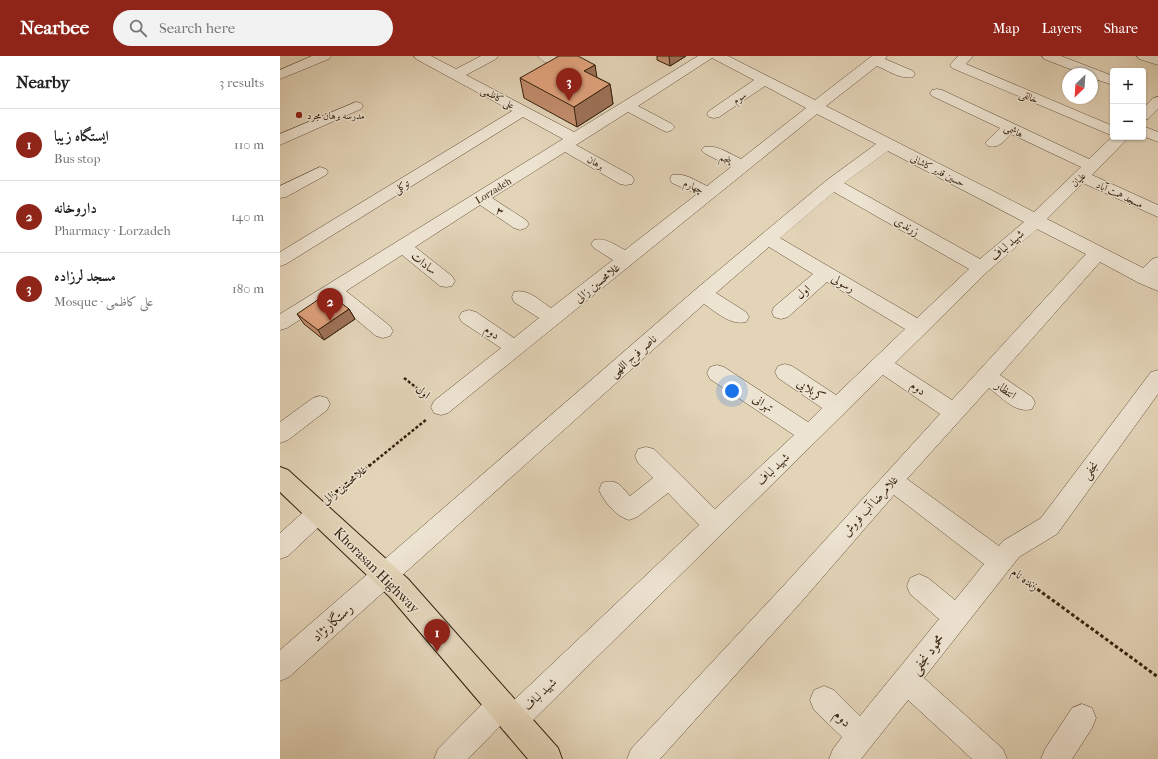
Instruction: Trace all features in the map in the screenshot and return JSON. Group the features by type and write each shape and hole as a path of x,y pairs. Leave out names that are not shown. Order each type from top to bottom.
{"main road":[{"name":"Khorasan Highway","path":"283,485 316,511 399,588 547,759"}],"street":[{"path":"280,75 324,56"},
{"name":"علی کاظمی","path":"420,56 522,111 570,142"},
{"path":"455,75 491,56"},
{"path":"544,56 558,63"},
{"name":"Lorzadeh","path":"280,324 402,246 707,56"},
{"name":"حسین قدیر کاشانی","path":"718,56 1152,281"},
{"name":"خالقی","path":"966,56 957,65 1110,131"},
{"path":"1050,56 1110,80"},
{"path":"1144,56 1158,61"},
{"path":"878,58 908,74"},
{"name":"غلامحسین زالی","path":"441,407 878,58"},
{"name":"سوم","path":"714,114 764,80"},
{"name":"هاشمی","path":"937,93 1010,127 1086,171"},
{"path":"1146,94 1158,100 1146,113"},
{"path":"280,140 356,106"},
{"path":"627,106 667,127"},
{"name":"توکلی","path":"280,260 522,111"},
{"path":"993,143 1010,127"},
{"path":"1146,132 1158,137"},
{"name":"علیان","path":"1035,221 1119,140"},
{"name":"برهان","path":"570,142 626,180"},
{"name":"ناصر فرج اللهی","path":"384,575 703,294 833,184 887,144"},
{"name":"پنجم","path":"709,150 743,166"},
{"name":"مسجد همت آباد","path":"1086,171 1158,212"},
{"path":"280,193 320,172"},
{"name":"چهارم","path":"678,179 709,193"},
{"name":"زرندی","path":"833,184 980,268"},
{"name":"۳","path":"480,198 520,224"},
{"name":"شهید لباف","path":"448,759 507,713 715,525 980,268 1035,221"},
{"name":"رسولی","path":"768,239 919,328"},
{"path":"600,244 626,259"},
{"name":"سادات","path":"402,246 446,281"},
{"name":"غلامرضا آب فروش","path":"641,759 794,592 1098,253"},
{"path":"1152,281 1158,263"},
{"name":"اول","path":"781,312 825,273"},
{"path":"334,290 383,331"},
{"path":"703,294 739,317"},
{"path":"521,296 552,318"},
{"name":"دوم","path":"469,317 516,348"},
{"name":"دوم","path":"881,364 954,412"},
{"name":"کربلایی","path":"785,372 837,407"},
{"name":"تهرانی","path":"717,373 809,434"},
{"name":"انتظار","path":"987,376 1026,403"},
{"name":"نجفی","path":"1005,555 1049,526 1158,378"},
{"path":"280,434 320,404"},
{"path":"646,456 715,525"},
{"path":"610,490 629,510 669,479"},
{"name":"زنده نام","path":"892,481 1005,555"},
{"path":"280,548 316,511"},
{"name":"محمود نجفی","path":"850,753 1005,555"},
{"name":"رستگارنژاد","path":"280,668 384,575"},
{"path":"919,586 956,617"},
{"path":"906,680 993,759"},
{"name":"دوم","path":"824,700 850,753"},
{"path":"1055,759 1082,718"}],"path":[{"name":"اول","path":"404,378 441,407"},
{"name":"غلامحسین زالی","path":"316,511 441,407"},
{"name":"زنده نام","path":"1005,555 1158,677"}],"building":[{"path":"559,56 578,56 595,65 584,71 610,84 574,107 520,78"},
{"path":"328,293 349,309 318,330 297,314"}],"place":[{"name":"مسجد لرزاده","path":"569,101"},
{"name":"مدرسه برهان مجرد","path":"299,115"},
{"name":"داروخانه","path":"330,321"},
{"name":"ایستگاه زیبا","path":"437,652"}]}
